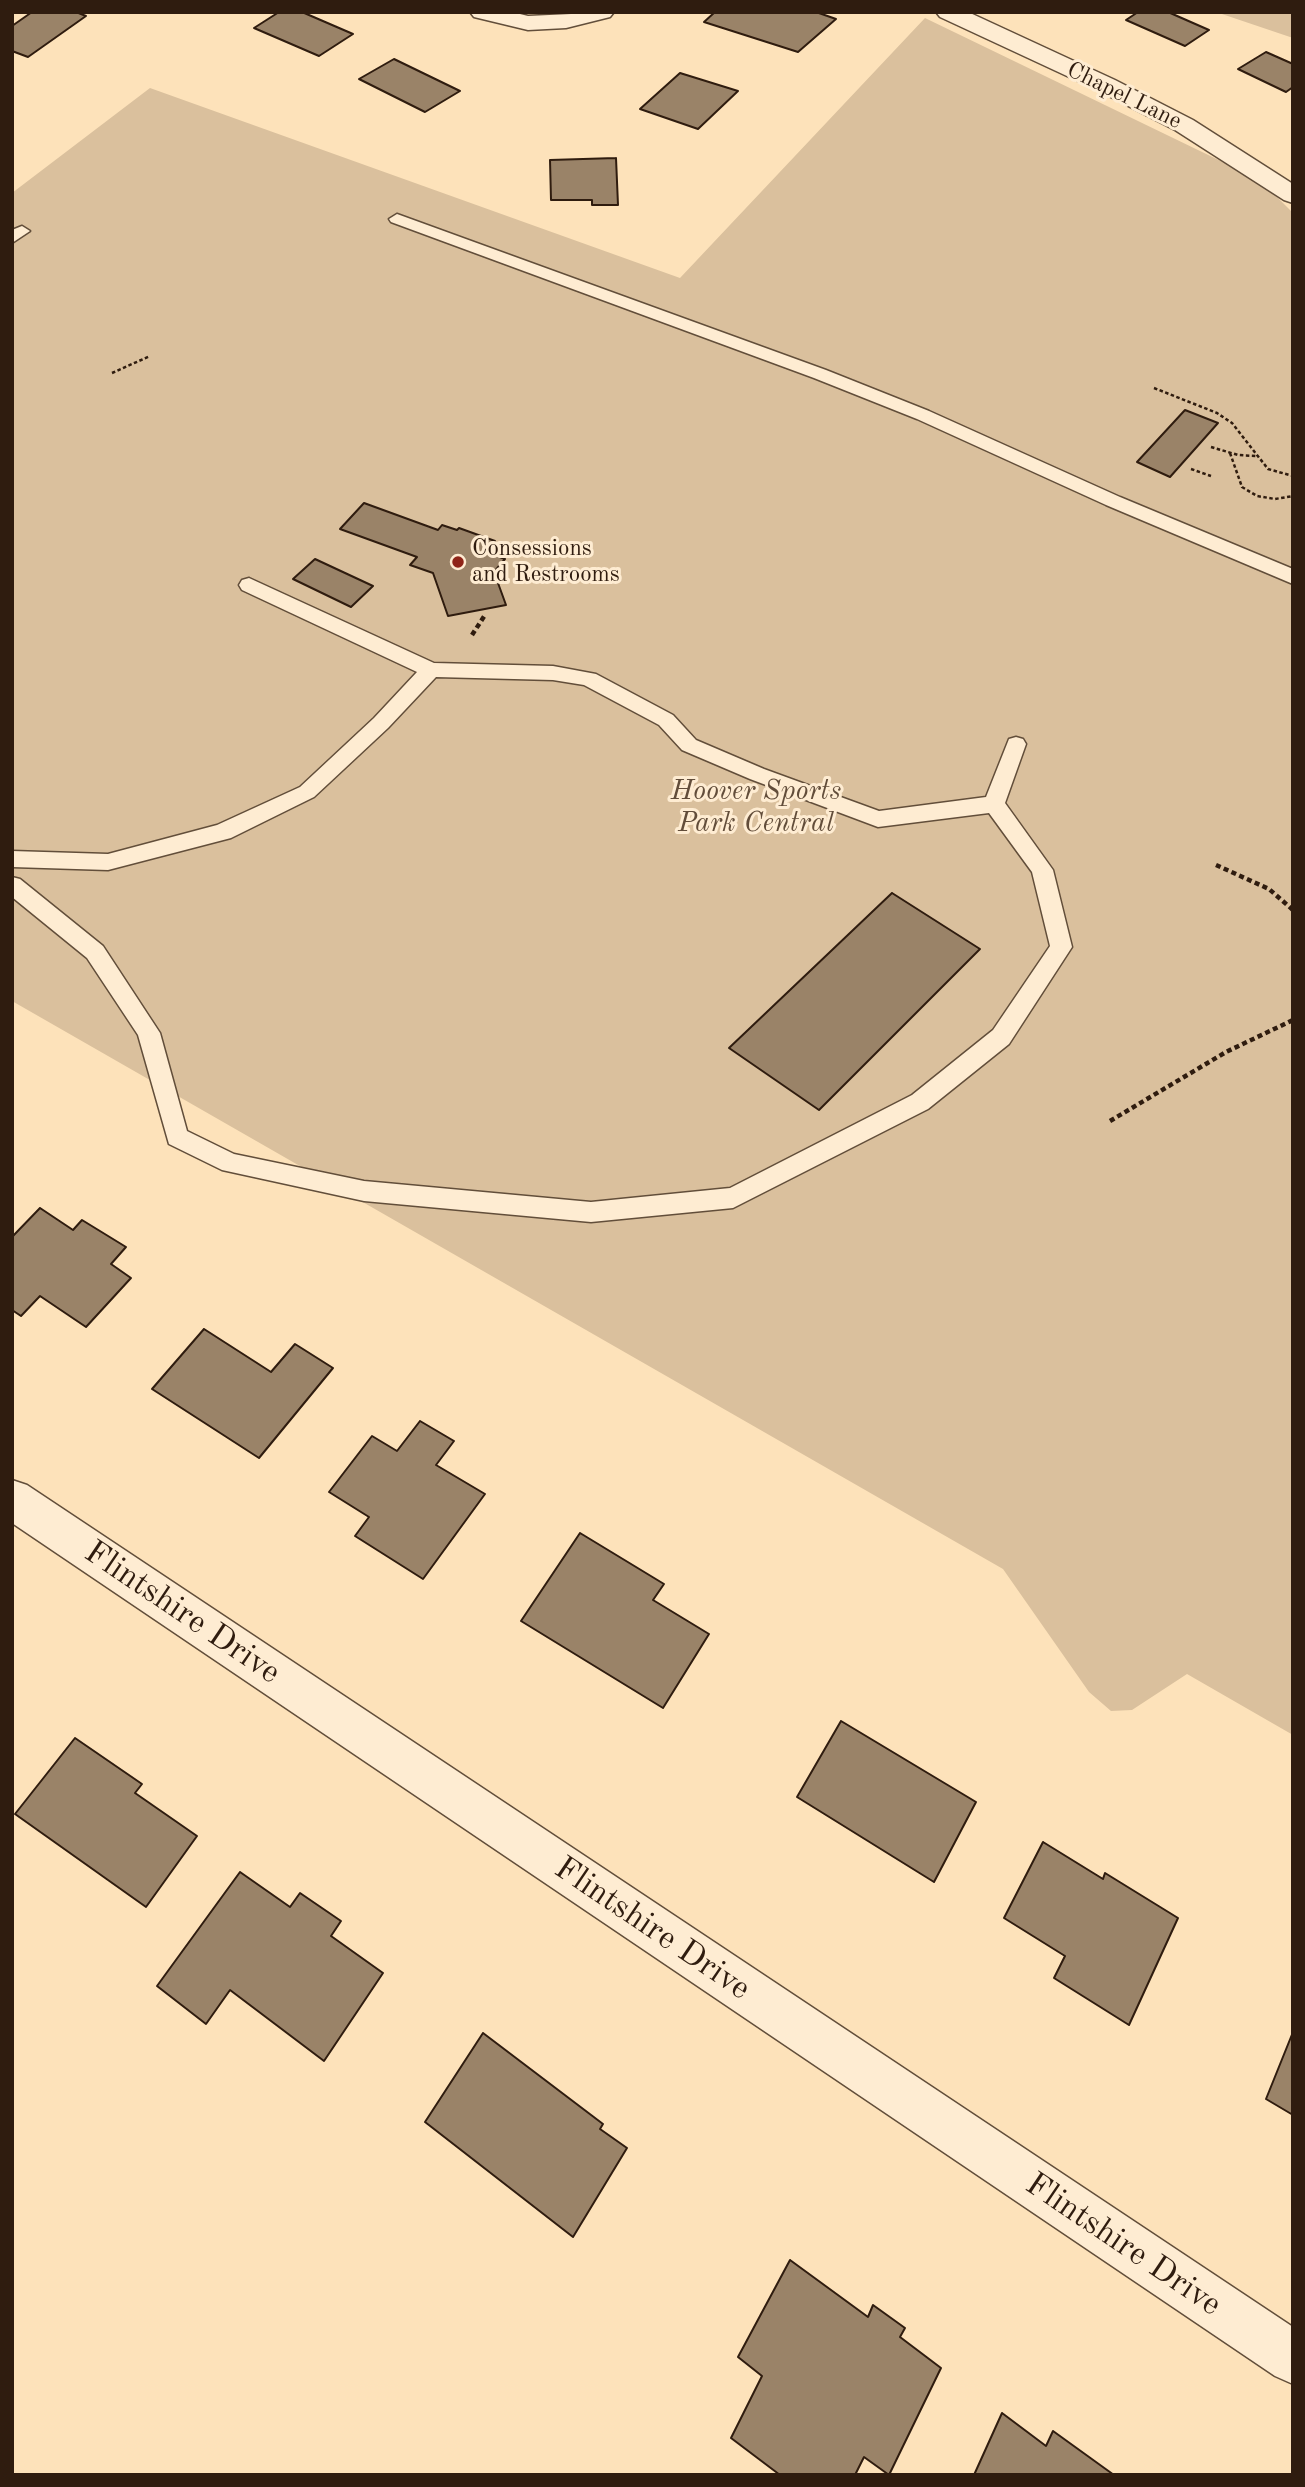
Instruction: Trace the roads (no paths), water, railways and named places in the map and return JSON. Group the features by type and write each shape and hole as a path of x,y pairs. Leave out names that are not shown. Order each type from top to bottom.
{"street":[{"path":"482,12 528,23 566,20 602,12"},
{"name":"Chapel Lane","path":"948,12 1106,85 1184,125 1293,195"},
{"name":"Flintshire Drive","path":"12,1499 1293,2358"}],"lane":[{"path":"397,219 820,374 923,415 1113,501 1293,577"},
{"path":"248,585 430,670 553,673 589,679 666,720 689,745 757,774 878,819 994,804"},
{"path":"12,859 108,862 223,832 307,792 381,723 430,670"},
{"path":"994,804 1016,744"},
{"path":"12,885 95,951 149,1033 177,1137 230,1163 364,1191 591,1212 733,1198 920,1102 1001,1037 1061,947 1042,870 994,804"}],"place":[{"name":"Consessions and Restrooms","path":"458,562"}],"park label":[{"name":"Hoover Sports Park Central","path":"756,808"}]}
